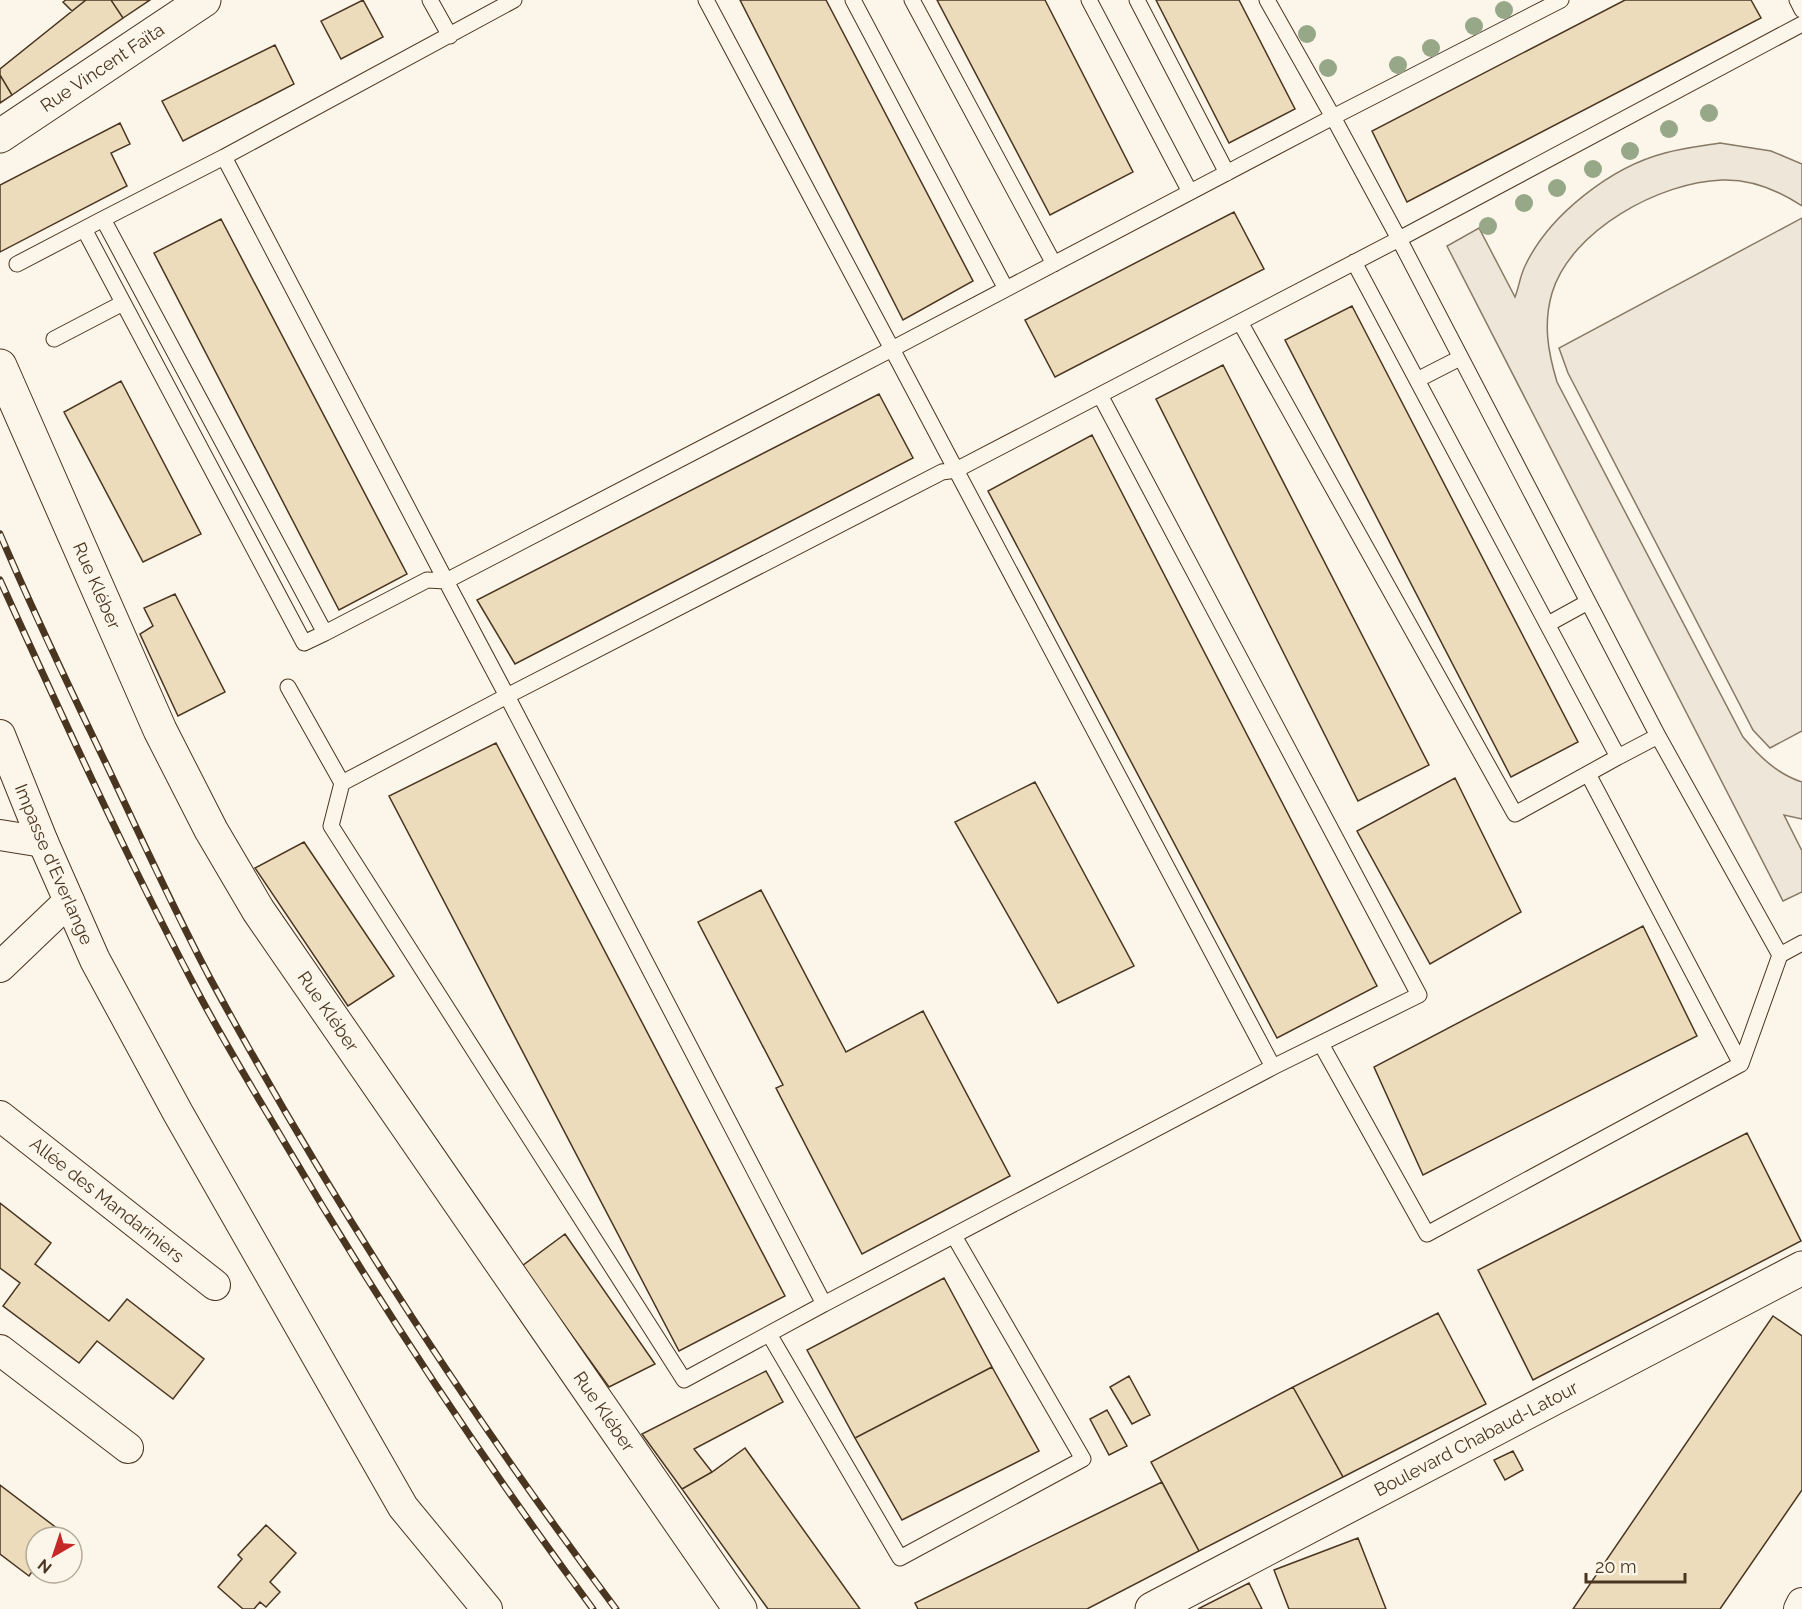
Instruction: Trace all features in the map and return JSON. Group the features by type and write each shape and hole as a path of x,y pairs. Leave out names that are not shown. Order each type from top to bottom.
{"street":[{"name":"Rue Vincent Faïta","path":"0,136 204,0"},
{"name":"Rue Kléber","path":"0,366 160,730 211,830 258,910 740,1609"},
{"name":"Impasse d'Everlange","path":"0,735 43,842 95,960 178,1113 404,1507 486,1609"},
{"path":"0,835 43,842"},
{"path":"0,967 69,901"},
{"name":"Allée des Mandariniers","path":"0,1116 215,1285"},
{"name":"Boulevard Chabaud-Latour","path":"1152,1609 1802,1268"},
{"path":"0,1350 128,1448"},
{"path":"1799,1609 1802,1604"}],"lane":[{"path":"430,0 450,36"},
{"path":"17,264 224,157 514,0"},
{"path":"706,0 1273,1067"},
{"path":"853,0 1006,289"},
{"path":"912,0 1054,264"},
{"path":"1089,0 1190,192"},
{"path":"1137,0 1227,173"},
{"path":"1267,0 1399,239 1658,736 1780,955"},
{"path":"84,229 304,644 428,580 446,581 1561,0"},
{"path":"1797,0 1802,10"},
{"path":"342,783 942,472 956,470 1399,239 1802,24"},
{"path":"224,157 824,1305"},
{"path":"103,219 325,633"},
{"path":"1354,262 1618,757"},
{"path":"54,339 123,303"},
{"path":"1240,322 1515,814 1658,736"},
{"path":"1417,380 1460,358"},
{"path":"288,687 342,783 331,826 684,1380 1273,1067 1419,995 1100,395"},
{"path":"1548,624 1588,602"},
{"path":"1588,774 1741,1064"},
{"path":"1321,1044 1426,1234 1741,1064 1780,955 1802,943"},
{"path":"769,1334 900,1558 1083,1459 954,1236"}],"shaded area":[{"path":"1720,143 1771,151 1802,164 1802,206 1764,187 1733,180 1698,183 1646,200 1598,230 1578,249 1562,270 1552,293 1547,327 1551,360 1557,382 1743,737 1769,764 1802,782 1802,819 1784,815 1802,851 1802,892 1783,901 1447,246 1479,228 1515,297 1523,270 1549,229 1603,181 1644,160 1672,151"},
{"path":"1802,218 1802,731 1770,748 1753,730 1568,373 1559,348"}],"building":[{"path":"86,0 72,11 63,2"},
{"path":"86,0 111,0 123,18 12,95 0,75 0,69"},
{"path":"111,0 150,0 123,18"},
{"path":"363,0 383,37 341,59 321,21"},
{"path":"740,0 826,0 973,281 903,320"},
{"path":"937,0 1045,0 1133,172 1050,215"},
{"path":"1156,0 1239,0 1295,109 1229,143"},
{"path":"1625,0 1751,0 1761,18 1407,202 1372,131"},
{"path":"275,45 294,84 183,141 162,101"},
{"path":"0,75 12,95 0,103"},
{"path":"120,123 130,144 111,153 127,186 0,252 0,185"},
{"path":"1234,212 1264,269 1055,377 1025,320"},
{"path":"221,219 407,574 339,610 154,253"},
{"path":"1352,306 1578,742 1511,777 1285,340"},
{"path":"1223,365 1429,765 1358,801 1156,399"},
{"path":"121,381 201,534 143,562 64,412"},
{"path":"879,394 913,458 515,664 477,600"},
{"path":"1092,435 1377,986 1277,1038 988,491"},
{"path":"175,594 225,692 178,716 140,634 153,626 144,608"},
{"path":"496,743 785,1296 679,1351 389,796"},
{"path":"1455,778 1521,912 1430,964 1357,831"},
{"path":"1035,782 1134,966 1058,1003 955,822"},
{"path":"304,842 394,976 348,1006 255,868"},
{"path":"761,890 846,1052 923,1011 1010,1176 862,1254 776,1088 783,1085 698,922"},
{"path":"1643,926 1697,1036 1423,1175 1374,1067"},
{"path":"1747,1133 1801,1241 1533,1380 1478,1270"},
{"path":"0,1203 51,1243 35,1264 109,1321 127,1299 204,1359 173,1399 97,1341 79,1363 3,1306 20,1283 0,1268"},
{"path":"565,1234 655,1364 609,1387 522,1266"},
{"path":"944,1278 992,1367 855,1438 807,1350"},
{"path":"1438,1313 1486,1404 1343,1477 1293,1387"},
{"path":"1773,1316 1802,1336 1802,1490 1720,1609 1573,1609"},
{"path":"992,1367 1039,1451 902,1520 855,1438"},
{"path":"766,1371 783,1402 694,1449 712,1472 682,1489 642,1434"},
{"path":"1129,1376 1150,1415 1132,1424 1110,1387"},
{"path":"1293,1387 1343,1477 1199,1551 1151,1462"},
{"path":"1107,1410 1127,1446 1109,1455 1090,1419"},
{"path":"745,1448 860,1609 768,1609 682,1489 712,1472"},
{"path":"1513,1451 1523,1470 1505,1480 1494,1460"},
{"path":"1162,1482 1199,1551 1087,1609 918,1609 915,1603"},
{"path":"0,1485 53,1525 24,1525 24,1572 0,1554"},
{"path":"266,1525 296,1553 270,1582 280,1592 266,1607 260,1602 254,1609 243,1609 218,1587 242,1559 238,1555"},
{"path":"1358,1538 1386,1609 1289,1609 1274,1570"},
{"path":"1249,1583 1262,1609 1198,1609"}],"railway":[{"path":"0,534 172,903 256,1062 352,1223 453,1380 560,1534 616,1609"},
{"path":"0,580 118,834 168,935 226,1043 393,1320 511,1495 593,1609"}]}
